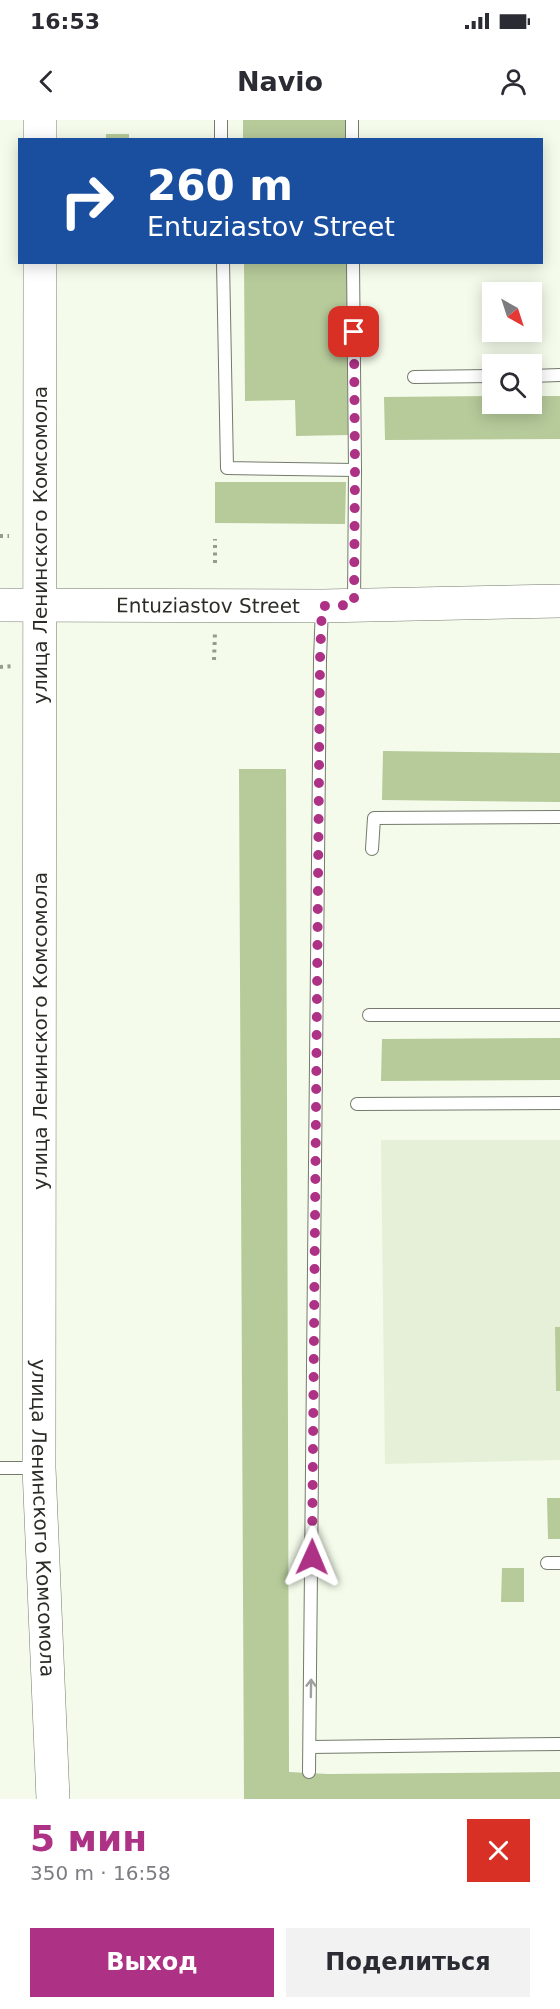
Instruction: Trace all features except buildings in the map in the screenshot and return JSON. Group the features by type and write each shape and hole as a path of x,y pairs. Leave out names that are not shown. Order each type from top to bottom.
{"main road":[{"path":"40,120 40,138"},
{"name":"улица Ленинского Комсомола","path":"40,264 39,1468 52,1799"},
{"name":"Entuziastov Street","path":"0,605 338,605 560,602"}],"lane":[{"path":"220,120 221,138"},
{"path":"352,120 352,138"},
{"path":"223,264 227,468 355,470"},
{"path":"309,1772 320,670 338,605 355,470 353,264"},
{"path":"542,376 560,375"},
{"path":"414,377 482,376"},
{"path":"372,849 374,818 560,817"},
{"path":"369,1016 560,1015"},
{"path":"357,1104 560,1103"},
{"path":"0,1468 39,1468"},
{"path":"310,1747 560,1744"}],"path":[{"path":"0,536 9,536"},
{"path":"215,539 215,563"},
{"path":"214,660 215,628"},
{"path":"0,667 17,666"}],"shaded area":[{"path":"381,1140 560,1140 560,1460 385,1464"}],"route":[{"path":"312,1557 320,659 322,606 354,605 354,332"}]}
